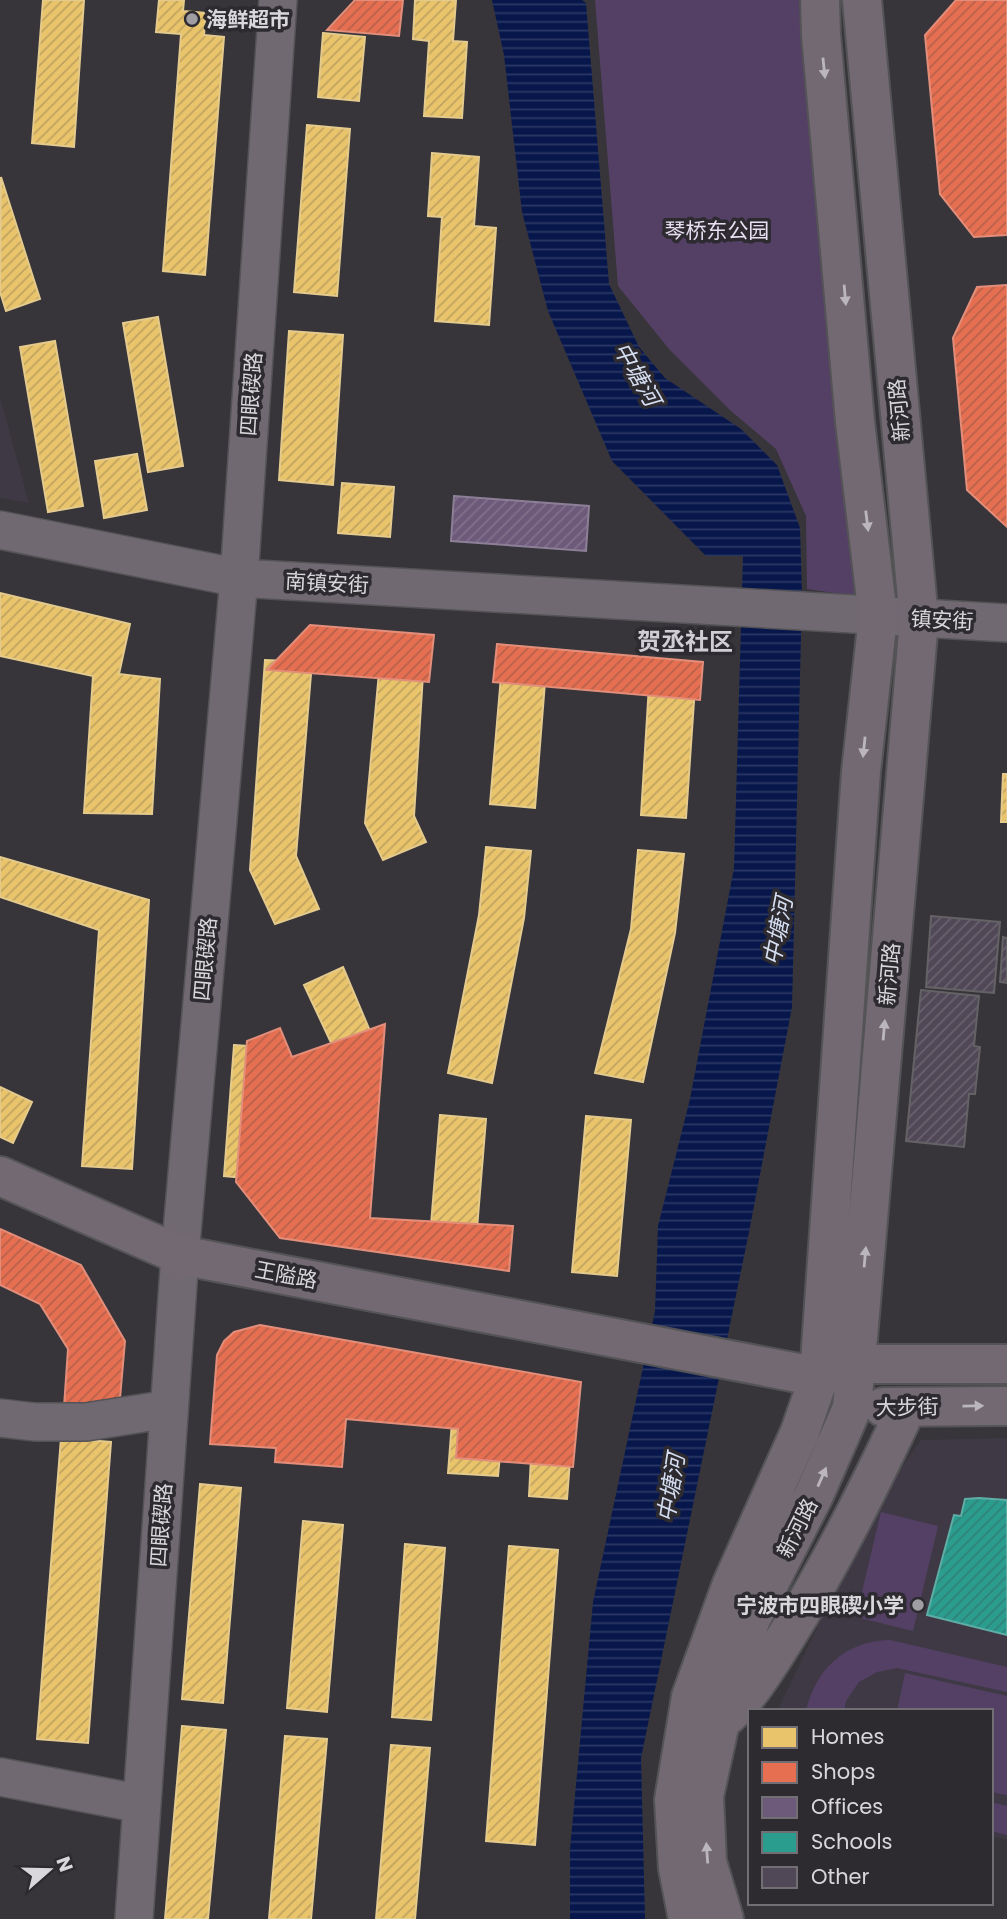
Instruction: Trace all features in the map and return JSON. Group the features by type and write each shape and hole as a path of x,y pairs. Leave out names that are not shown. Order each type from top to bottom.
{"main road":[{"name":"新河路","path":"688,1919 678,1868 674,1800 691,1697 732,1584 800,1432 819,1377 861,772 878,617 855,422 820,0"},
{"name":"新河路","path":"724,1919 707,1862 704,1796 731,1672 751,1619 814,1494 852,1408 919,620 862,0"},
{"name":"王隘路","path":"0,1176 180,1255 819,1377"},
{"name":"大步街","path":"1007,1364 856,1364 819,1377 852,1408 1007,1406"},
{"path":"720,1721 731,1713 770,1663 815,1590 907,1407"}],"street":[{"name":"四眼碶路","path":"134,1919 180,1255 239,578 278,0"},
{"name":"南镇安街","path":"0,530 239,578 878,617"},
{"name":"镇安街","path":"878,617 1007,623"},
{"path":"0,1418 35,1422 86,1422 169,1409"},
{"path":"0,1777 142,1804"}],"shaded area":[{"path":"0,397 29,503 0,498"},
{"name":"宁波市四眼碶小学","path":"1007,1438 1007,1840 993,1836 993,1709 778,1709 879,1499 921,1440"}],"green space":[{"name":"琴桥东公园","path":"595,0 799,0 861,597 807,589 806,516 776,449 731,411 669,349 618,286"},
{"path":"881,1512 938,1526 913,1631 856,1617"},
{"path":"890,1640 1007,1667 1007,1692 897,1668 877,1672 859,1682 846,1701 844,1709 807,1709 817,1682 835,1660 859,1646"},
{"path":"905,1673 1007,1696 1007,1795 993,1792 993,1709 897,1709"},
{"path":"993,1802 1007,1806 1007,1835 993,1832"}],"water":[{"name":"中塘河","path":"492,0 582,0 586,3 609,284 639,347 665,378 741,429 777,465 800,528 802,594 792,1007 749,1232 641,1758 645,1919 570,1919 570,1849 593,1602 655,1311 658,1226 690,1099 734,868 743,556 706,556 612,461 548,311 522,212 504,55"}],"building: Homes":[{"path":"43,0 84,0 74,147 32,143"},
{"path":"159,0 184,0 183,11 206,13 204,35 224,37 205,275 163,271 181,34 156,32"},
{"path":"415,0 456,0 453,41 467,42 462,118 424,116 429,41 413,39"},
{"path":"1003,2 1007,73 1007,229 974,231 960,5"},
{"path":"323,33 365,37 359,101 318,97"},
{"path":"307,125 350,129 337,296 294,292"},
{"path":"432,153 479,157 474,226 496,228 489,325 435,321 442,217 428,216"},
{"path":"1,177 40,299 6,311 0,292"},
{"path":"1007,288 1007,520 1005,520 981,290"},
{"path":"158,317 183,466 148,472 123,323"},
{"path":"289,331 343,335 333,485 279,480"},
{"path":"55,341 83,506 48,512 20,347"},
{"path":"137,454 147,510 104,518 95,461"},
{"path":"342,483 394,487 390,537 338,533"},
{"path":"0,593 130,624 119,674 160,679 152,814 84,813 93,676 0,656"},
{"path":"382,640 425,643 414,816 426,842 383,860 365,823"},
{"path":"503,653 547,657 535,808 490,804"},
{"path":"265,660 312,662 296,856 319,909 275,924 250,870"},
{"path":"650,669 696,672 686,818 641,815"},
{"path":"1003,774 1007,774 1007,822 1001,822"},
{"path":"486,847 531,851 524,918 492,1083 448,1073 479,915"},
{"path":"638,850 684,854 675,933 643,1082 595,1073 631,929"},
{"path":"0,857 149,900 132,1169 82,1166 99,930 0,897"},
{"path":"343,967 378,1050 363,1245 317,1238 334,1049 304,985"},
{"path":"234,1045 277,1048 268,1180 224,1176"},
{"path":"0,1087 32,1102 13,1143 0,1137"},
{"path":"440,1115 486,1119 475,1253 429,1249"},
{"path":"586,1116 631,1120 617,1276 572,1272"},
{"path":"33,1246 78,1271 121,1341 116,1407 66,1405 70,1350 41,1302 12,1288"},
{"path":"308,1354 348,1357 344,1407 321,1405 321,1414 343,1415 339,1465 301,1463 304,1424 272,1422 271,1443 220,1439 225,1363 274,1367 272,1390 305,1392"},
{"path":"535,1387 576,1390 572,1440 549,1438 549,1447 571,1448 567,1499 529,1496 531,1458 500,1455 498,1476 448,1473 454,1396 502,1400 500,1423 533,1425"},
{"path":"61,1438 111,1442 88,1743 37,1739"},
{"path":"200,1484 241,1488 223,1703 182,1699"},
{"path":"303,1521 343,1525 327,1712 287,1708"},
{"path":"405,1544 445,1548 431,1720 392,1717"},
{"path":"509,1546 558,1550 535,1845 486,1841"},
{"path":"182,1726 226,1730 208,1919 165,1919"},
{"path":"285,1736 327,1739 311,1919 269,1919"},
{"path":"391,1745 430,1748 415,1919 376,1919"}],"building: Shops":[{"path":"355,0 403,0 399,36 327,30"},
{"path":"956,0 1007,0 1007,235 974,237 940,194 925,35"},
{"path":"1007,285 1007,527 967,490 953,338 977,287"},
{"path":"310,625 434,635 429,682 267,670"},
{"path":"497,644 703,662 700,700 493,682"},
{"path":"385,1024 370,1218 513,1226 509,1271 280,1238 236,1182 247,1041 280,1028 292,1057"},
{"path":"0,1229 81,1265 125,1341 119,1410 64,1407 68,1349 40,1304 0,1285"},
{"path":"260,1325 581,1382 573,1467 456,1458 458,1429 346,1419 342,1467 275,1462 276,1448 210,1444 217,1355 224,1341 234,1332"}],"building: Offices":[{"path":"454,496 589,506 586,551 451,541"}],"building: Schools":[{"path":"965,1499 1007,1500 1007,1635 927,1615 954,1515 961,1516"}],"building: Other":[{"path":"931,916 1000,922 994,993 926,987"},
{"path":"1003,937 1007,938 1007,983 1000,982"},
{"path":"921,990 979,996 974,1046 980,1047 975,1094 969,1094 964,1147 906,1141"}],"place":[{"name":"海鲜超市","path":"192,19"},
{"name":"宁波市四眼碶小学","path":"918,1605"}],"district":[{"name":"贺丞社区","path":"685,641"}]}
